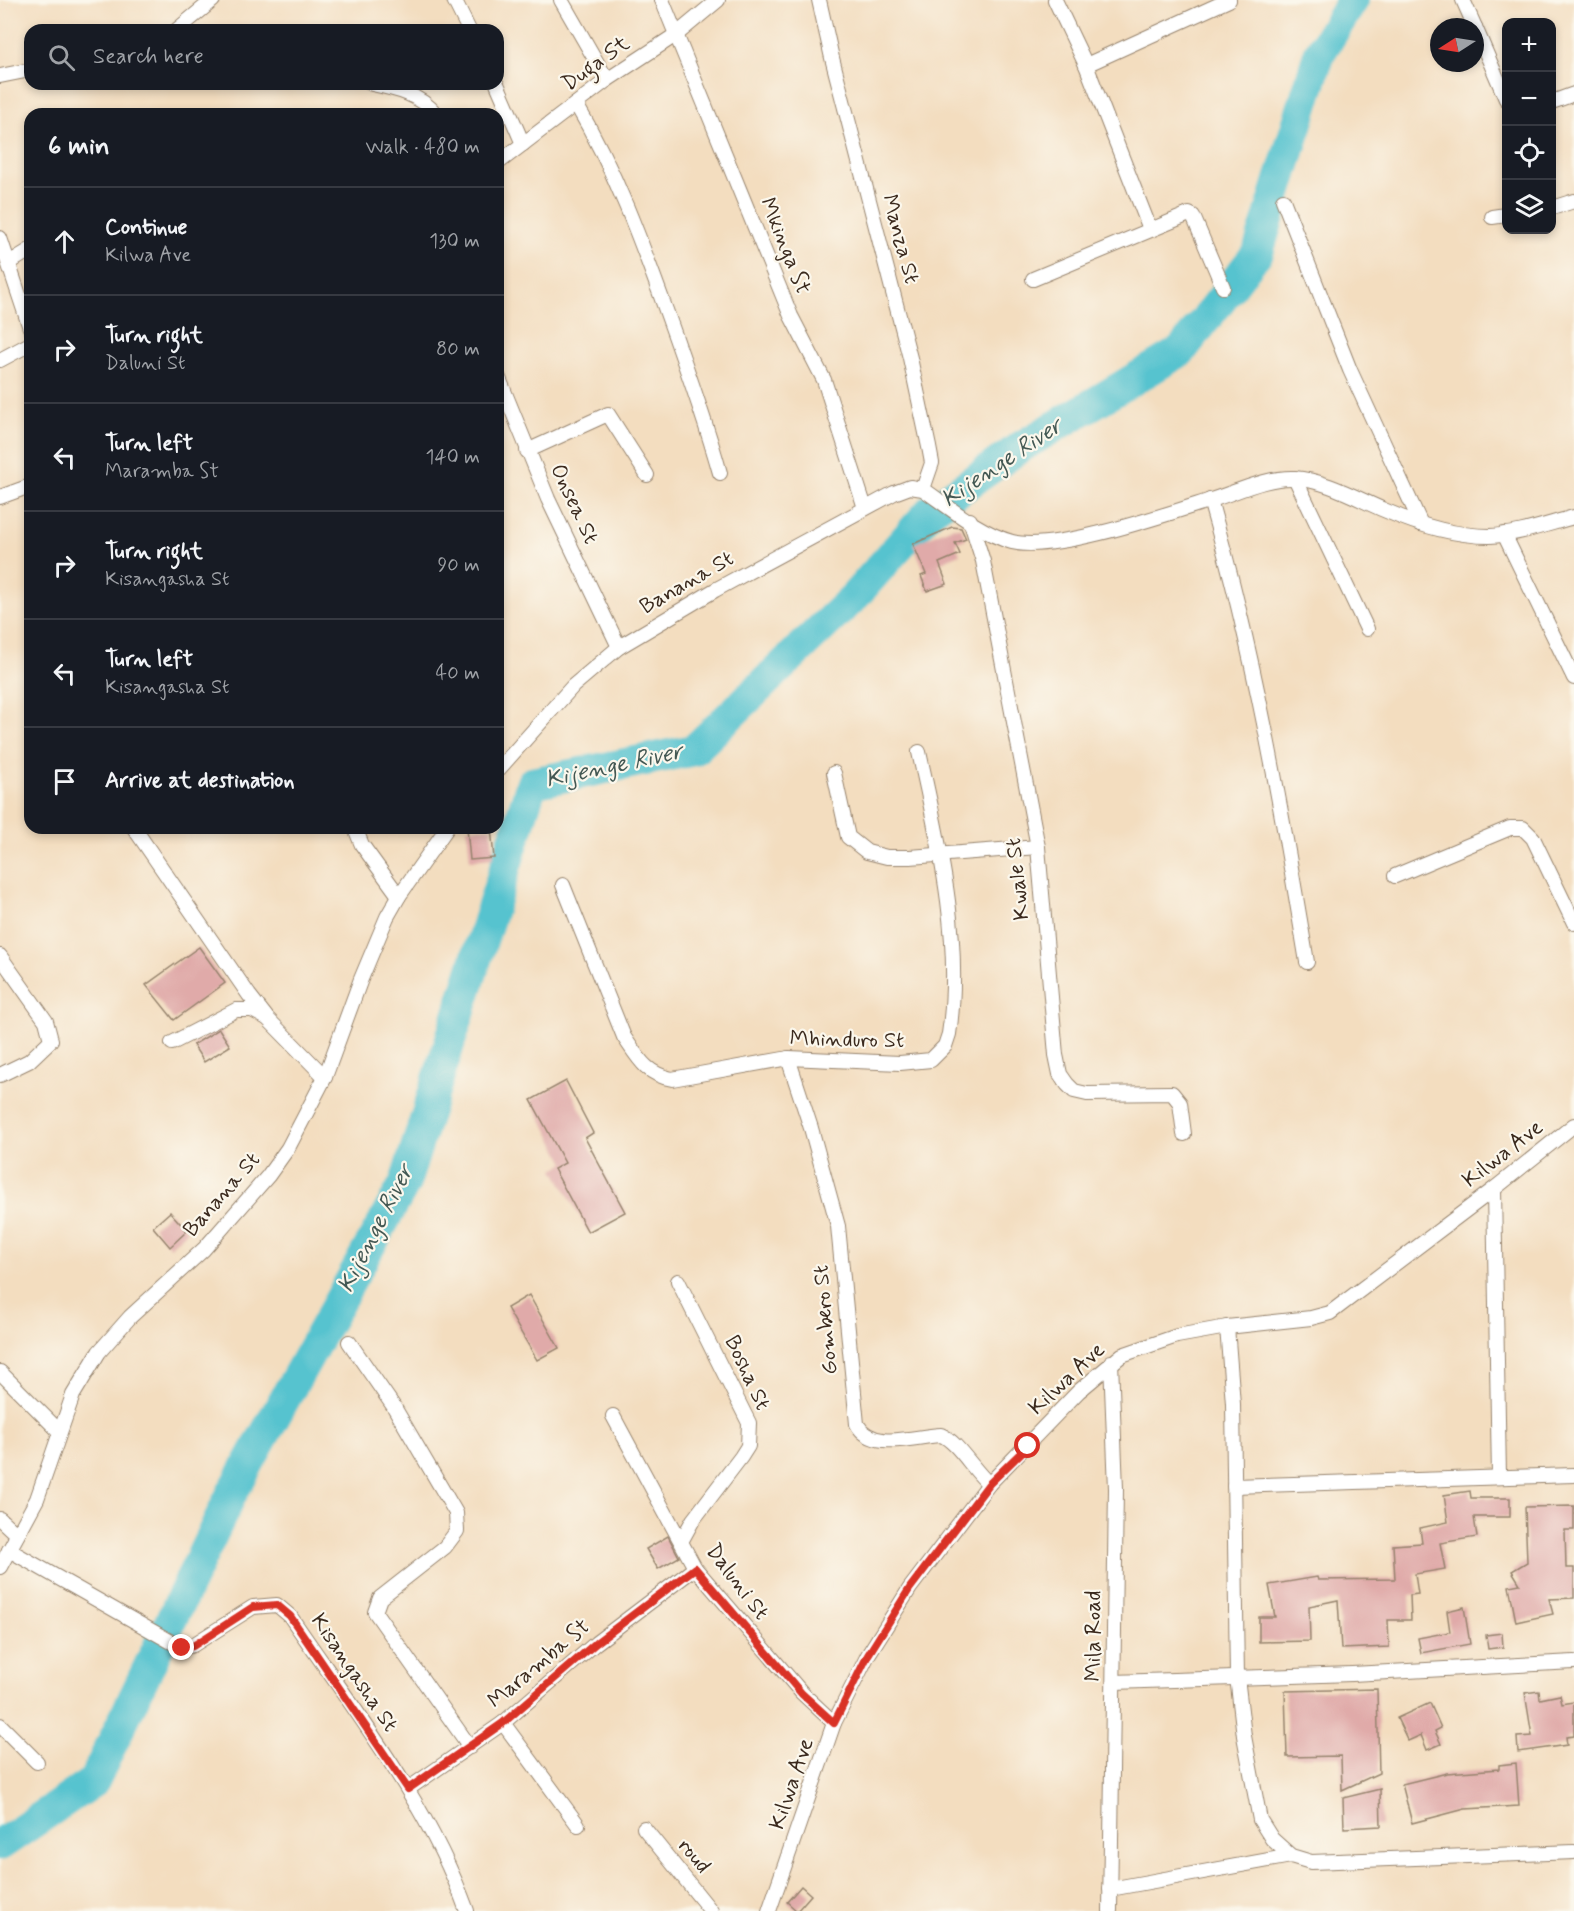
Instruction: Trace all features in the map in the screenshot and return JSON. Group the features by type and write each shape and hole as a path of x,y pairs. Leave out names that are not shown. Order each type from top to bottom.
{"street":[{"path":"182,24 197,5 213,0"},
{"path":"454,0 467,24"},
{"path":"561,0 607,80"},
{"name":"Mkinga St","path":"663,0 791,316 824,380 865,508"},
{"name":"Duga St","path":"504,158 607,80 677,34 718,0"},
{"name":"Manza St","path":"819,0 910,358 932,463 927,492"},
{"path":"1055,0 1086,65 1150,229"},
{"path":"1086,65 1229,0"},
{"path":"1463,0 1471,18"},
{"path":"1484,48 1502,90"},
{"path":"0,76 24,71"},
{"path":"399,90 420,100 429,108"},
{"path":"500,90 523,144"},
{"path":"1556,100 1574,94"},
{"path":"576,104 608,164 642,244 704,413 720,473"},
{"path":"1283,200 1350,370 1421,524"},
{"path":"1556,204 1574,201"},
{"path":"1033,279 1189,214 1193,216 1222,288"},
{"path":"0,238 24,309"},
{"path":"9,263 24,254"},
{"path":"0,360 24,347"},
{"name":"Onsea St","path":"504,392 527,451 570,547 619,647"},
{"path":"527,451 608,414 647,475"},
{"path":"927,492 997,537 1015,543 1054,542 1112,530 1261,483 1295,478 1329,486 1421,524 1473,534 1504,534 1574,517"},
{"path":"1295,478 1367,629"},
{"name":"Banana St","path":"504,763 573,686 619,647 688,605 865,508 910,487 927,492"},
{"path":"0,497 24,488"},
{"path":"1210,500 1248,640 1281,802 1307,962"},
{"name":"Kwale St","path":"970,520 983,561 1038,847 1052,1022 1060,1074 1074,1091 1087,1094 1172,1093 1180,1103 1184,1134"},
{"path":"1504,534 1574,678"},
{"name":"Mhinduro St","path":"563,885 624,1037 639,1059 655,1075 672,1079 788,1058 923,1062 931,1060 945,1046 951,1021 952,961 942,854 919,752"},
{"path":"834,773 848,837 856,846 867,852 887,857 1038,847"},
{"path":"1395,876 1510,828 1523,828 1533,838 1574,922"},
{"path":"138,834 197,922 267,1018 325,1077"},
{"path":"357,834 362,845 399,896"},
{"name":"Banana St","path":"0,1567 37,1500 73,1395 99,1352 130,1317 204,1249 268,1176 301,1125 325,1077 368,961 399,896 443,834"},
{"path":"0,956 46,1021 51,1040 29,1061 0,1075"},
{"path":"172,1042 236,1010 252,1011 267,1018"},
{"name":"Gombero St","path":"788,1058 815,1139 838,1226 857,1424 870,1438 879,1440 933,1435 950,1438 974,1470 989,1484"},
{"name":"Kilwa Ave","path":"769,1911 834,1723 868,1655 904,1598 989,1484 1111,1362 1122,1355 1177,1336 1227,1327 1311,1318 1330,1313 1494,1189 1574,1125"},
{"path":"1494,1189 1499,1477"},
{"name":"Bosha St","path":"678,1281 744,1411 750,1435 748,1446 741,1457 693,1520 682,1540"},
{"path":"1227,1327 1233,1404 1237,1677 1244,1736 1260,1820 1272,1839 1291,1856 1311,1862 1574,1852"},
{"path":"349,1342 394,1407 456,1513 457,1531 445,1547 380,1598 375,1612 470,1748"},
{"name":"Mila Road","path":"1110,1911 1116,1438 1111,1362"},
{"path":"0,1372 59,1431"},
{"name":"Daluni St","path":"613,1416 682,1540 695,1568 802,1694 834,1723"},
{"path":"1234,1486 1574,1475"},
{"path":"0,1520 17,1535"},
{"name":"Kisangasha St","path":"9,1550 182,1648 193,1646 253,1607 277,1605 290,1616 408,1789 459,1887 467,1911"},
{"name":"Maramba St","path":"408,1789 503,1723 596,1643 695,1568"},
{"path":"1114,1682 1352,1674 1574,1662"},
{"path":"503,1723 578,1825"},
{"path":"0,1725 37,1762"},
{"name":"roud","path":"644,1828 711,1911"},
{"path":"1110,1889 1291,1856"}],"building":[{"path":"952,527 961,528 966,539 955,543 960,554 939,563 947,584 927,591 921,576 926,574 913,544"},
{"path":"468,834 492,834 494,858 470,860"},
{"path":"199,947 225,983 174,1020 146,985"},
{"path":"219,1029 230,1046 204,1062 193,1045"},
{"path":"566,1081 593,1133 585,1138 625,1212 588,1232 554,1169 565,1163 531,1100"},
{"path":"170,1212 187,1231 170,1247 153,1227"},
{"path":"529,1295 559,1348 537,1360 507,1308"},
{"path":"1470,1491 1471,1498 1510,1498 1510,1517 1474,1517 1477,1537 1440,1543 1445,1569 1415,1574 1418,1594 1410,1595 1411,1620 1388,1620 1389,1647 1341,1649 1338,1600 1309,1606 1310,1641 1259,1642 1259,1617 1275,1617 1269,1585 1317,1577 1318,1580 1395,1579 1393,1545 1422,1543 1420,1528 1448,1522 1444,1495"},
{"path":"1574,1506 1574,1530 1565,1530 1566,1568 1574,1568 1574,1598 1549,1599 1553,1614 1516,1622 1509,1586 1520,1584 1512,1571 1527,1562 1525,1507"},
{"path":"668,1536 679,1557 658,1569 646,1549"},
{"path":"1464,1607 1470,1644 1421,1653 1418,1638 1450,1632 1447,1611"},
{"path":"1502,1633 1503,1647 1488,1649 1486,1635"},
{"path":"1377,1689 1379,1773 1342,1790 1341,1756 1287,1757 1285,1691"},
{"path":"1539,1691 1540,1699 1560,1695 1562,1704 1574,1702 1574,1736 1566,1737 1567,1745 1518,1752 1517,1737 1532,1736 1525,1693"},
{"path":"1430,1703 1441,1728 1435,1731 1441,1744 1427,1750 1421,1735 1408,1741 1397,1718"},
{"path":"1516,1763 1519,1806 1465,1809 1412,1823 1402,1784 1447,1773 1499,1769 1499,1765"},
{"path":"1380,1789 1381,1826 1344,1828 1343,1798"},
{"path":"801,1886 811,1895 797,1911 787,1902"}],"waterway":[{"name":"Kijenge River","path":"0,1845 94,1781 232,1493 405,1183 532,783 694,750 854,597 930,511 1019,448 1181,351 1258,252 1319,54 1353,0"}],"route":[{"path":"182,1648 193,1646 242,1612 253,1607 277,1605 290,1616 408,1789 503,1723 596,1643 695,1568 802,1694 834,1723 868,1655 910,1588 961,1524 989,1484 1028,1446"}]}
